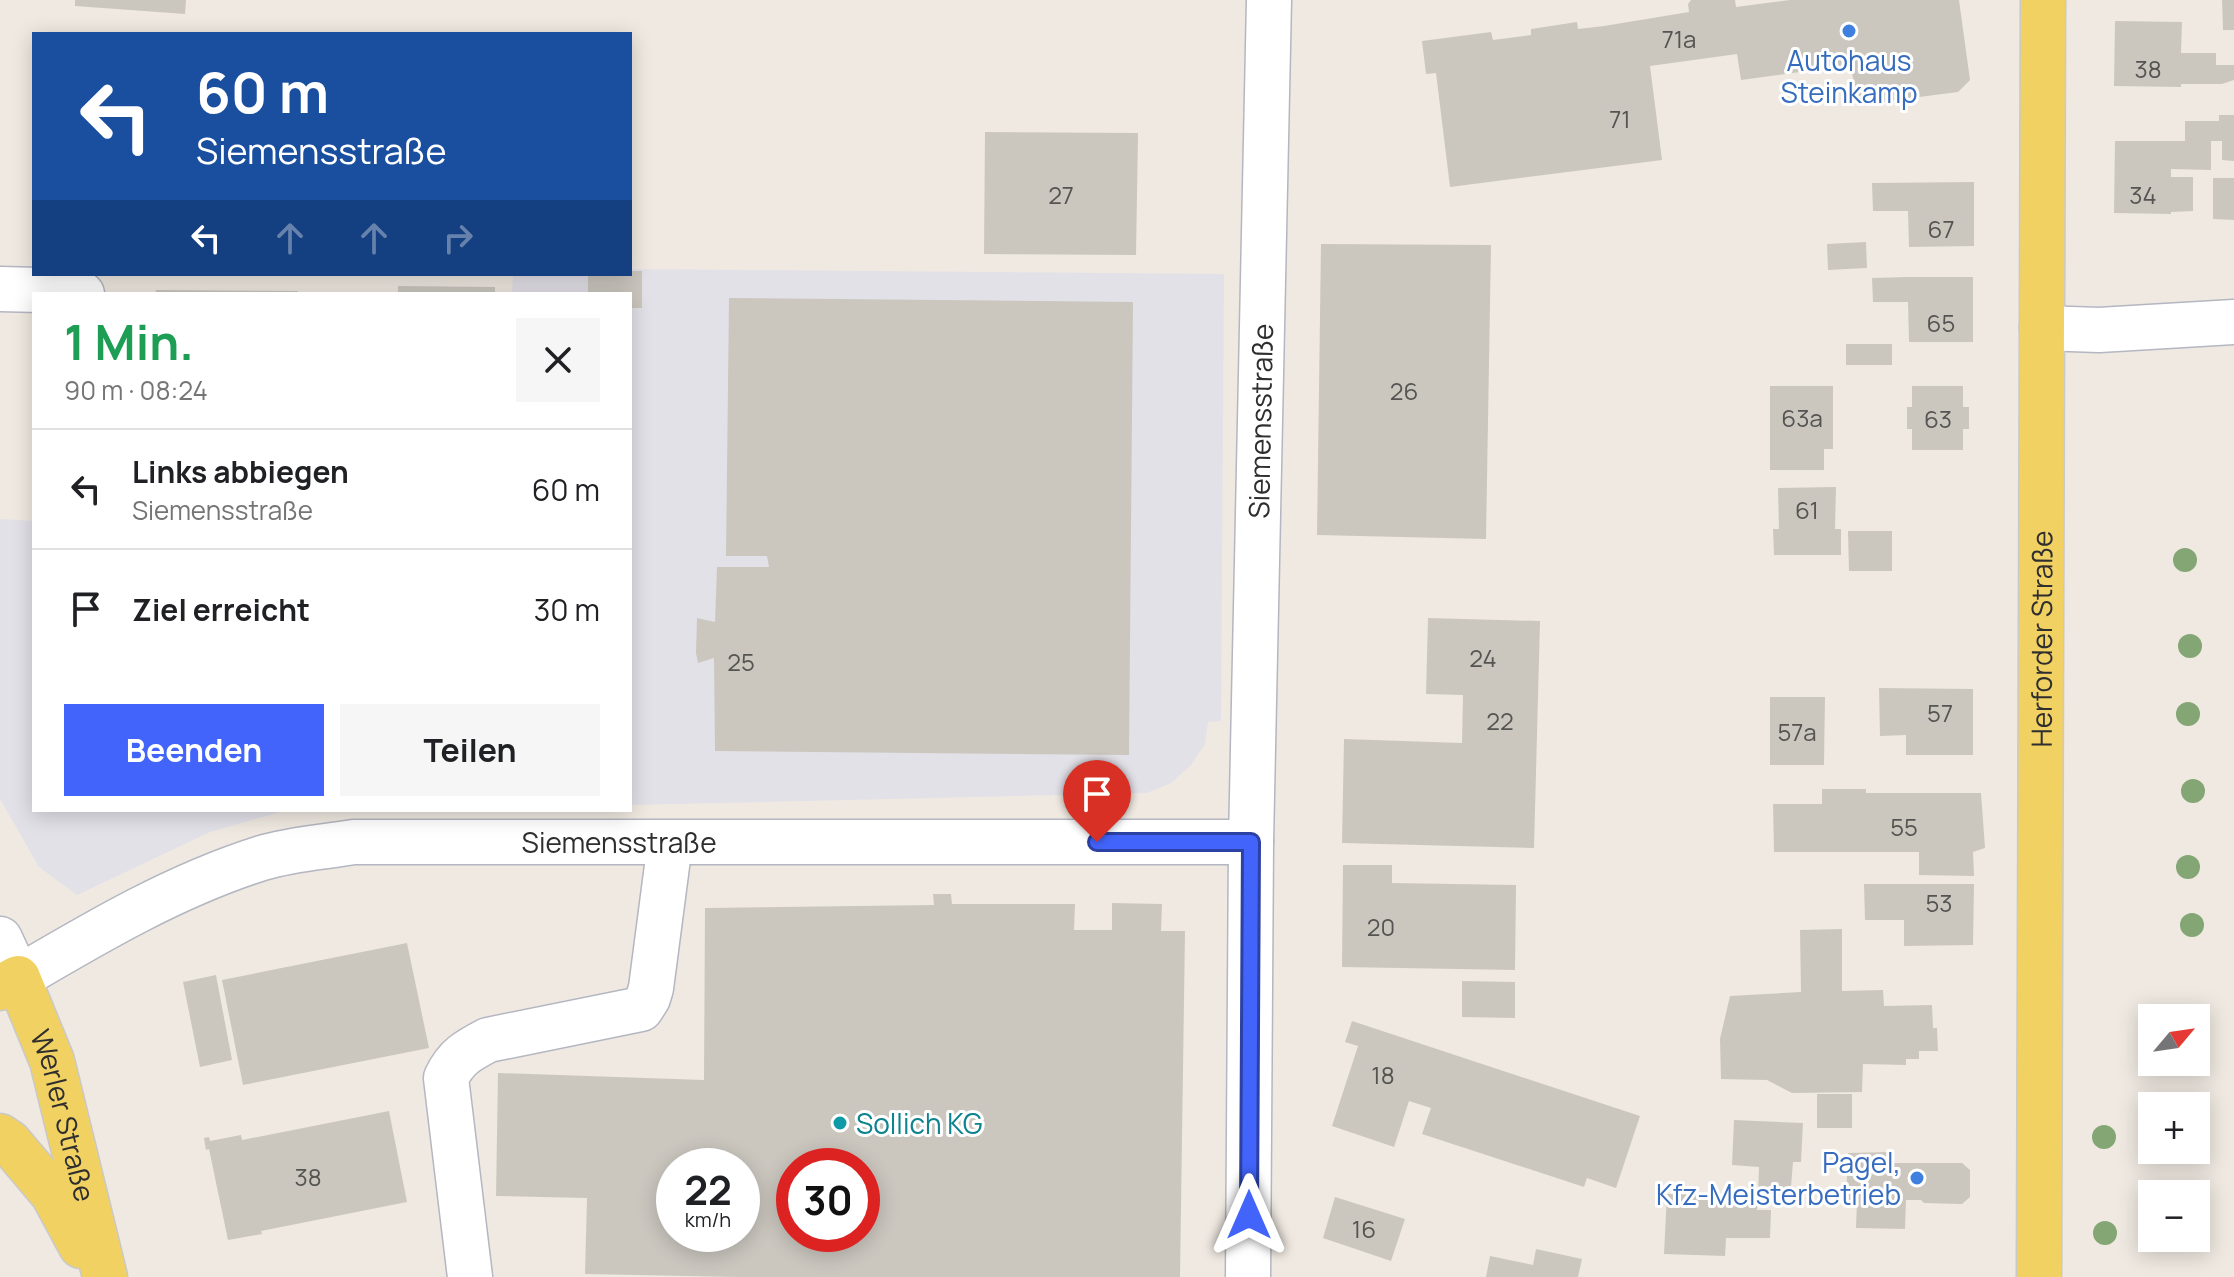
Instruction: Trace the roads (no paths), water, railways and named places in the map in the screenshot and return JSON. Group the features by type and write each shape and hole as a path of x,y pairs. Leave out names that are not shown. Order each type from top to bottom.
{"main road":[{"name":"Herforder Straße","path":"2039,1277 2043,0"},
{"name":"Werler Straße","path":"9,983 52,1061 105,1277"},
{"name":"Werler Straße","path":"0,1136 9,1142 53,1194 97,1277"}],"street":[{"name":"Siemensstraße","path":"1248,1277 1251,842 1269,0"},
{"path":"0,289 79,292"},
{"path":"2042,328 2099,330 2234,322"},
{"name":"Siemensstraße","path":"9,983 92,934 189,886 264,858 354,842 1251,842"},
{"path":"470,1277 446,1078 453,1063 468,1050 488,1040 641,1009 651,988 670,843"},
{"path":"0,939 9,983"}],"place":[{"name":"Autohaus Steinkamp","path":"1849,31"},
{"name":"Sollich KG","path":"840,1123"},
{"name":"Pagel, Kfz-Meisterbetrieb","path":"1917,1178"}]}
